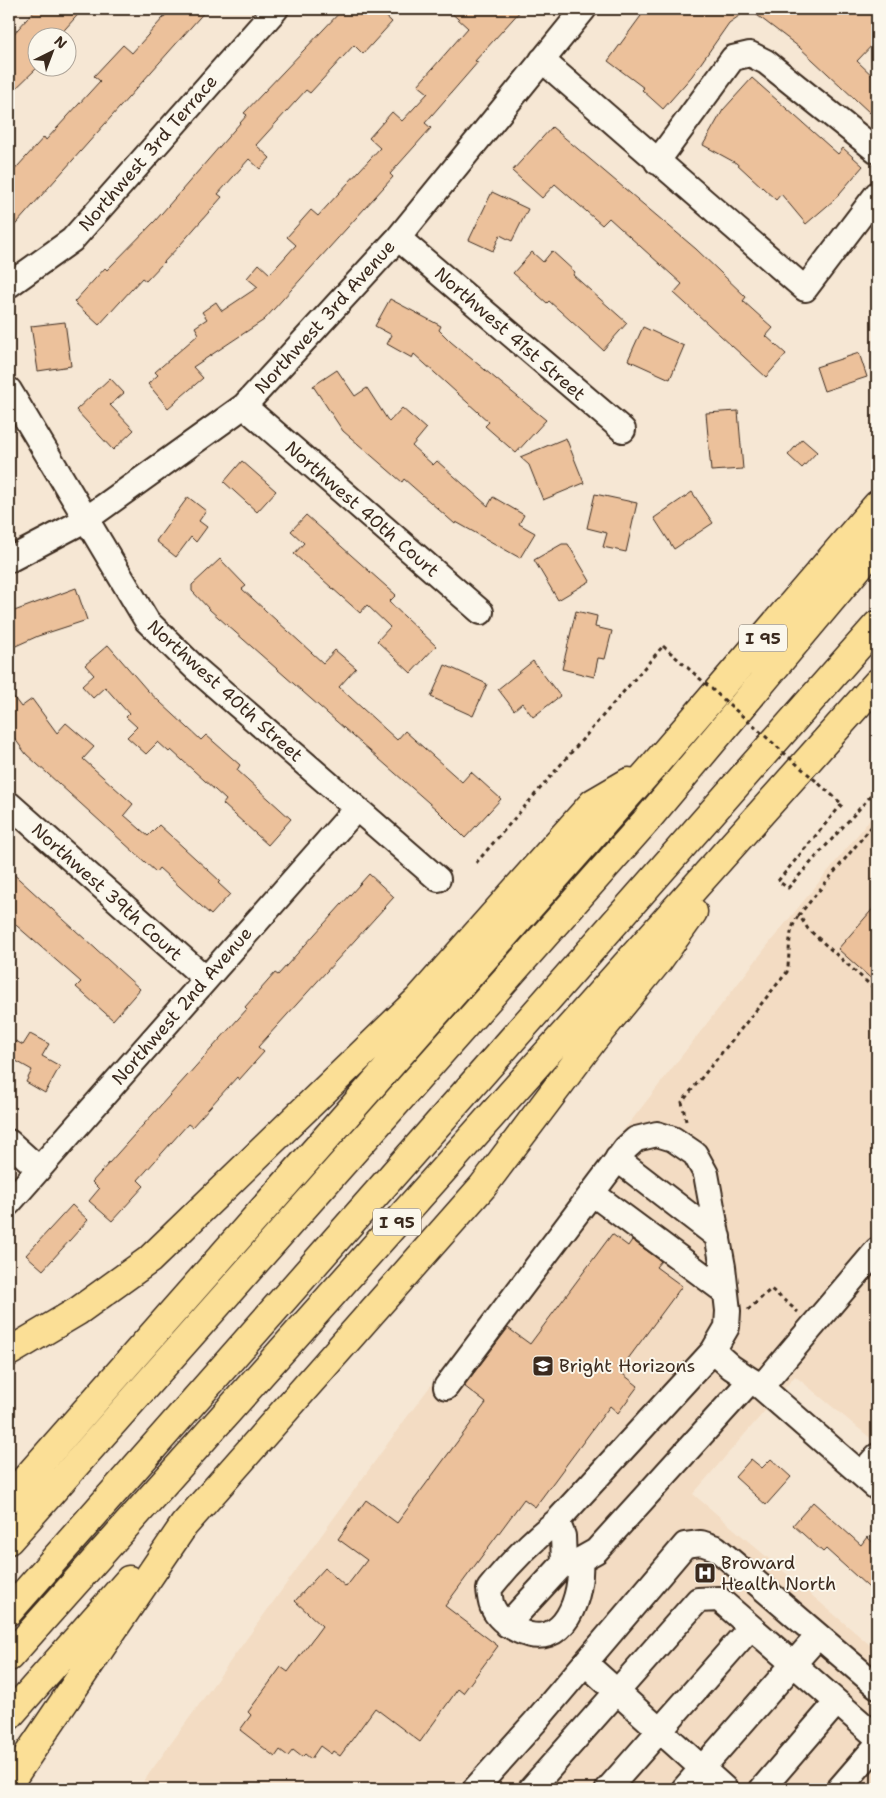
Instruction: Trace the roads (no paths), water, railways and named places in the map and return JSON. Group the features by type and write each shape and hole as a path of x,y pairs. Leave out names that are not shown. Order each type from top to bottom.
{"highway":[{"name":"I 95","path":"9,1498 650,770 877,505"},
{"path":"9,1540 645,822 877,544"},
{"path":"645,822 710,754 877,566"},
{"path":"9,1611 877,626"},
{"name":"I 95","path":"9,1657 877,683"},
{"path":"9,1352 78,1312 148,1260 418,1000 593,804 650,770"},
{"path":"9,1716 114,1596 184,1525 483,1186 593,1040 658,961 784,786"},
{"path":"9,1782 184,1525"}],"street":[{"name":"Northwest 3rd Terrace","path":"9,285 72,240 276,9"},
{"name":"Northwest 3rd Avenue","path":"9,560 85,520 244,406 398,238 584,9"},
{"path":"657,162 733,58 750,54 766,62 877,151"},
{"path":"542,60 805,289 877,194"},
{"name":"Northwest 41st Street","path":"398,238 623,430"},
{"name":"Northwest 40th Street","path":"9,390 147,621 195,668 438,879"},
{"name":"Northwest 40th Court","path":"244,406 481,612"},
{"name":"Northwest 39th Court","path":"9,804 206,979"},
{"name":"Northwest 2nd Avenue","path":"9,1203 356,809"},
{"path":"446,1387 617,1159 636,1138 657,1134 673,1139 695,1154 706,1174 718,1237 728,1312 727,1327 713,1351 557,1520 531,1541 489,1590 492,1608 507,1625 528,1635 547,1634 562,1625 574,1608 579,1594 572,1562 557,1520"},
{"path":"9,1142 39,1169"},
{"path":"617,1159 718,1237"},
{"path":"592,1193 724,1291"},
{"path":"507,1625 572,1562 596,1551 756,1383 877,1250"},
{"path":"713,1351 756,1383 869,1481 877,1456"},
{"path":"475,1789 685,1545 701,1543 716,1548 877,1686"},
{"path":"531,1789 698,1600 719,1599 877,1737"},
{"path":"608,1789 751,1627"},
{"path":"684,1789 818,1636"},
{"path":"585,1663 724,1789"},
{"path":"762,1789 837,1702"},
{"path":"839,1789 877,1745"}],"place":[{"name":"Bright Horizons","path":"543,1366"},
{"name":"Broward Health North","path":"705,1573"}]}
